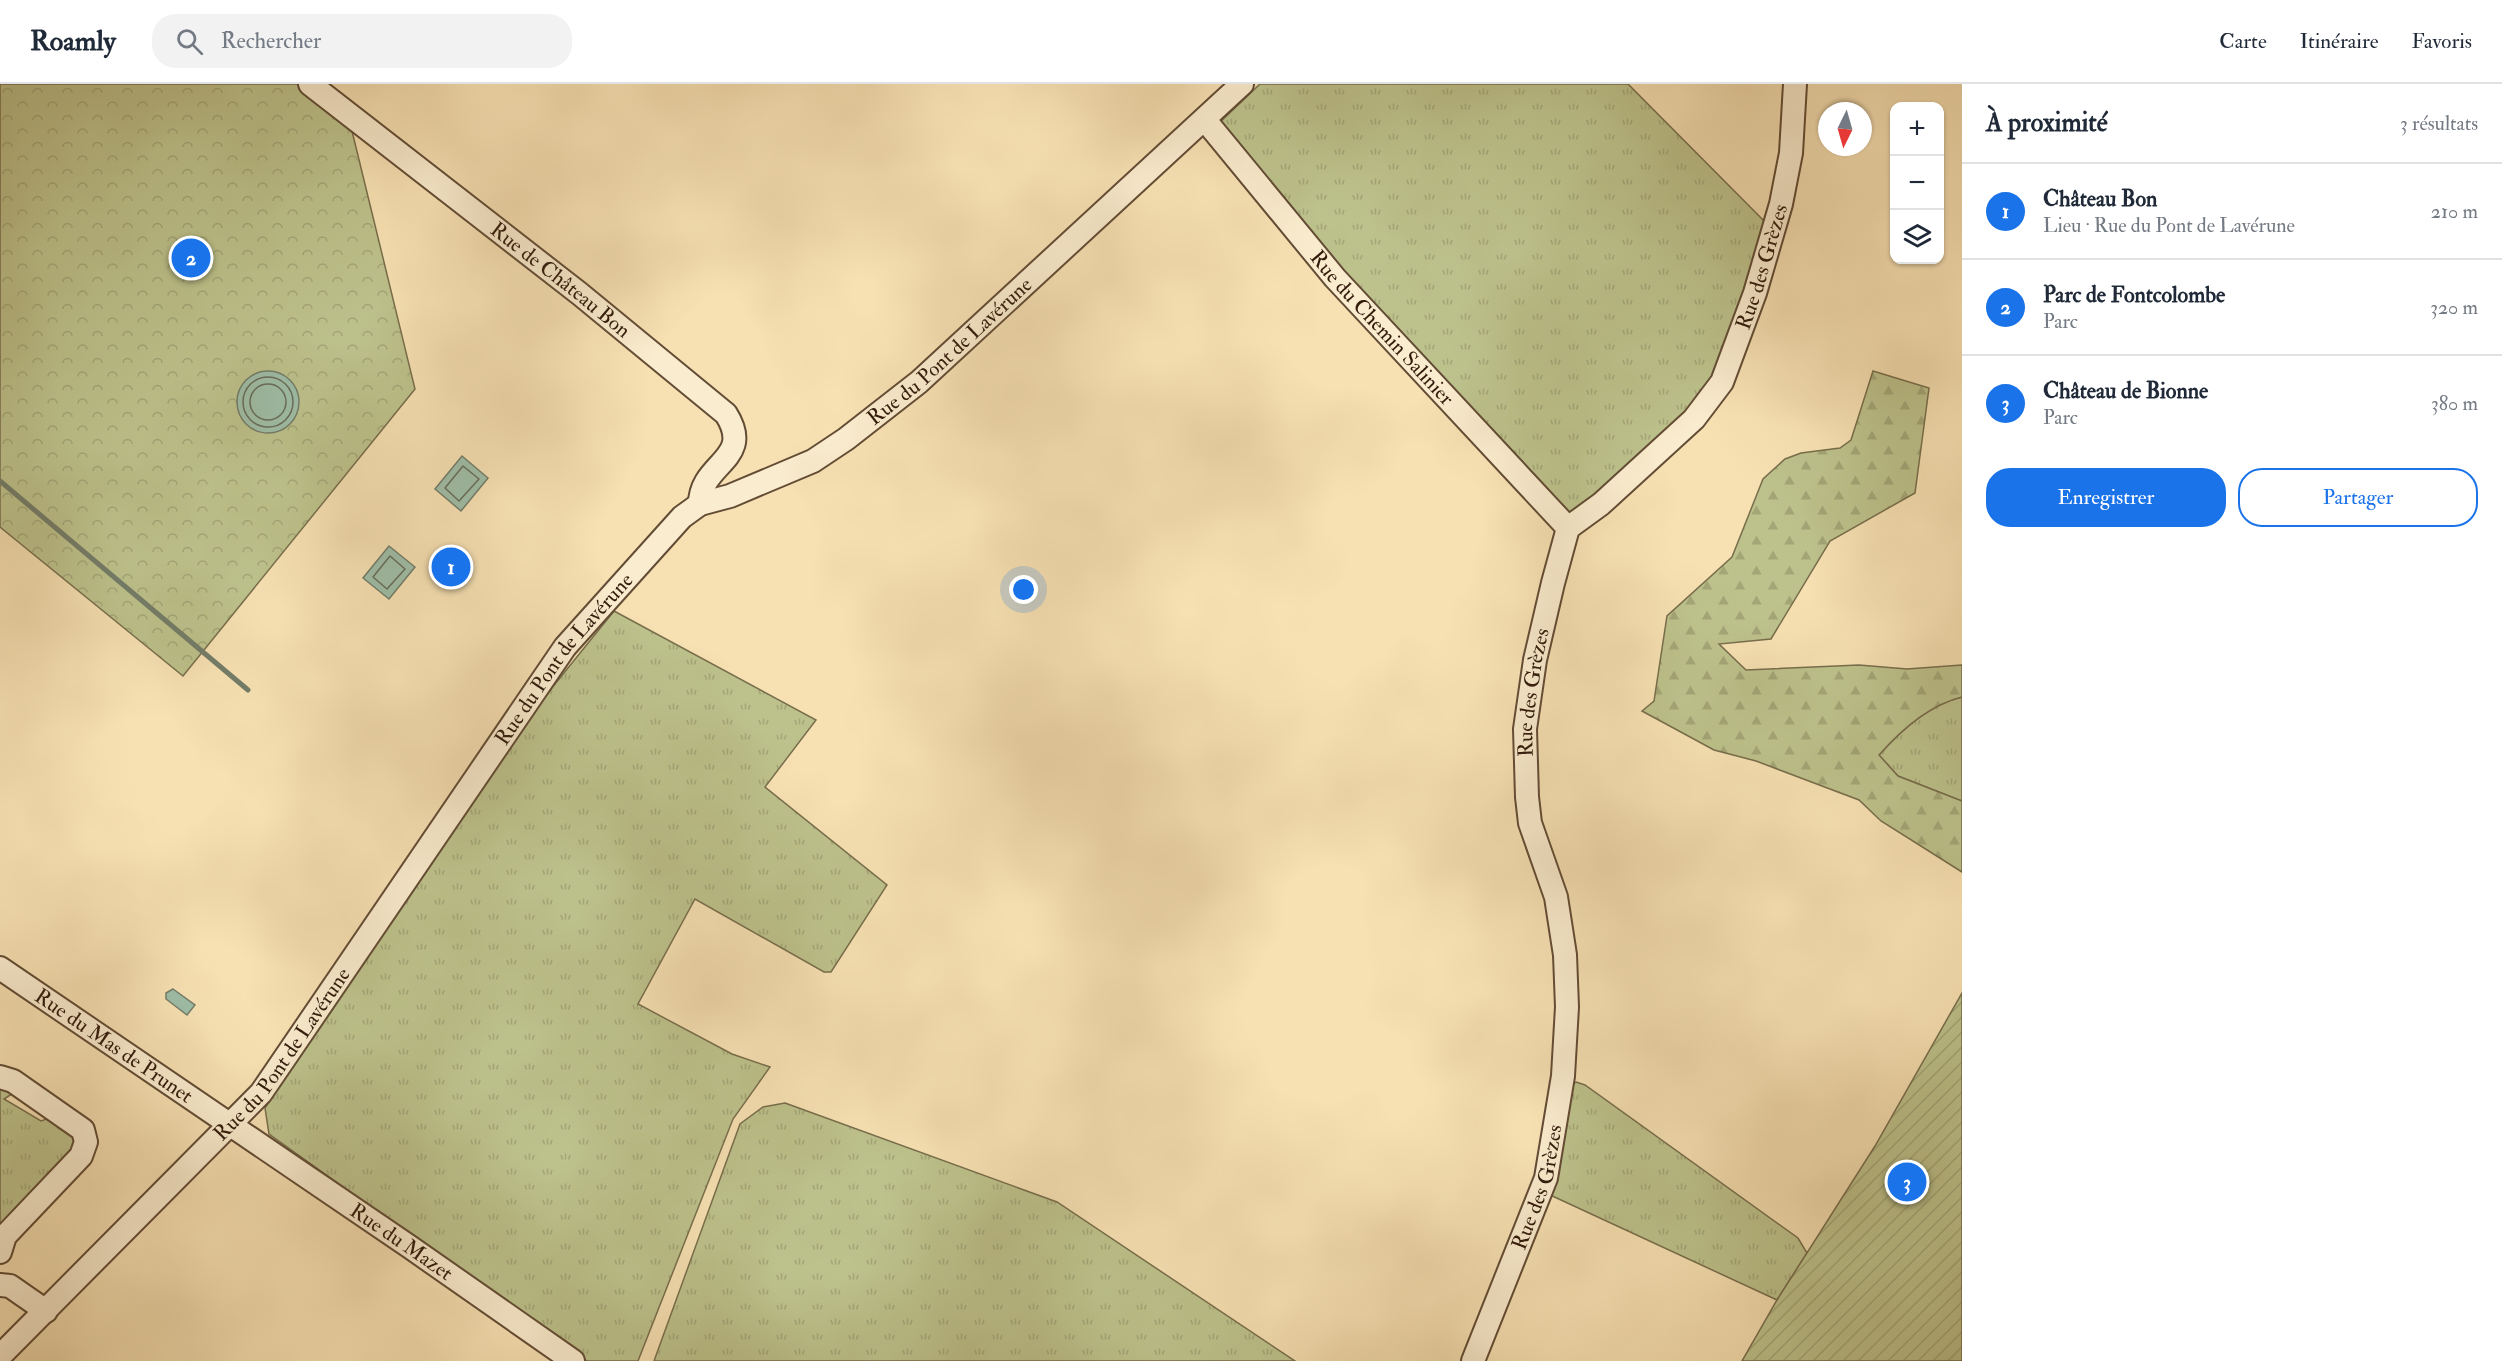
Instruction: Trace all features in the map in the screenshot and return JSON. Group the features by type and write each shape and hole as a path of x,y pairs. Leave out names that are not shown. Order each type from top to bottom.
{"street":[{"name":"Rue de Château Bon","path":"310,84 580,294 726,414 735,428 736,444 708,479 700,493 700,504"},
{"name":"Rue du Pont de Lavérune","path":"0,1356 261,1093 565,647 682,517 700,504 730,496 813,461 846,439 919,381 1242,84"},
{"name":"Rue des Grèzes","path":"1473,1361 1546,1178 1563,1076 1568,1007 1566,955 1553,887 1530,823 1527,796 1526,729 1535,660 1568,528 1601,504 1694,419 1722,382 1755,293 1780,204 1791,153 1795,84"},
{"name":"Rue du Chemin Salinier","path":"1205,120 1335,278 1568,528"},
{"name":"Rue du Mas de Prunet","path":"0,968 229,1124"},
{"path":"0,1077 13,1081 83,1130 86,1142 81,1156 5,1236 0,1254 2,1268 9,1277 5,1286 46,1311"},
{"name":"Rue du Mazet","path":"229,1124 573,1361"}],"green space":[{"path":"0,84 299,84 351,127 415,389 183,676 0,527"},
{"path":"1260,84 1628,84 1768,225 1738,331 1694,409 1576,513 1562,512 1372,314 1215,127"},
{"path":"1873,371 1929,388 1915,493 1830,541 1771,639 1719,644 1746,670 1859,665 1907,669 1962,665 1962,697 1927,712 1879,755 1898,776 1962,801 1962,872 1881,821 1859,800 1756,761 1714,750 1642,711 1654,701 1667,616 1732,557 1763,479 1785,459 1801,453 1840,448 1851,440"},
{"path":"614,611 816,720 765,787 887,885 831,972 824,972 695,899 638,1004 732,1054 770,1067 733,1119 638,1361 587,1361 269,1134 265,1108 438,845 513,736"},
{"path":"1962,697 1962,801 1898,776 1879,755 1906,728 1927,712"},
{"path":"1962,993 1962,1361 1742,1361 1777,1300 1875,1146"},
{"path":"1576,1082 1585,1085 1798,1238 1807,1253 1777,1300 1548,1194 1565,1089"},
{"path":"0,1085 15,1092 4,1099 41,1121 52,1117 73,1133 74,1147 0,1227"},
{"path":"785,1103 1057,1202 1295,1361 654,1361 740,1124 763,1107"}],"water":[{"path":"262,371 274,371 290,380 297,390 299,402 297,414 290,424 274,433 262,433 251,428 242,419 237,408 237,396 242,385 251,376"},
{"path":"462,456 488,478 461,511 435,489"},
{"path":"389,546 415,567 389,599 363,578"},
{"path":"173,989 195,1005 187,1015 166,999 166,993"}],"waterway":[{"path":"0,481 248,690"}],"place":[{"name":"Parc de Fontcolombe","path":"191,258"},
{"name":"Château Bon","path":"451,567"},
{"name":"Château de Bionne","path":"1907,1182"}]}
